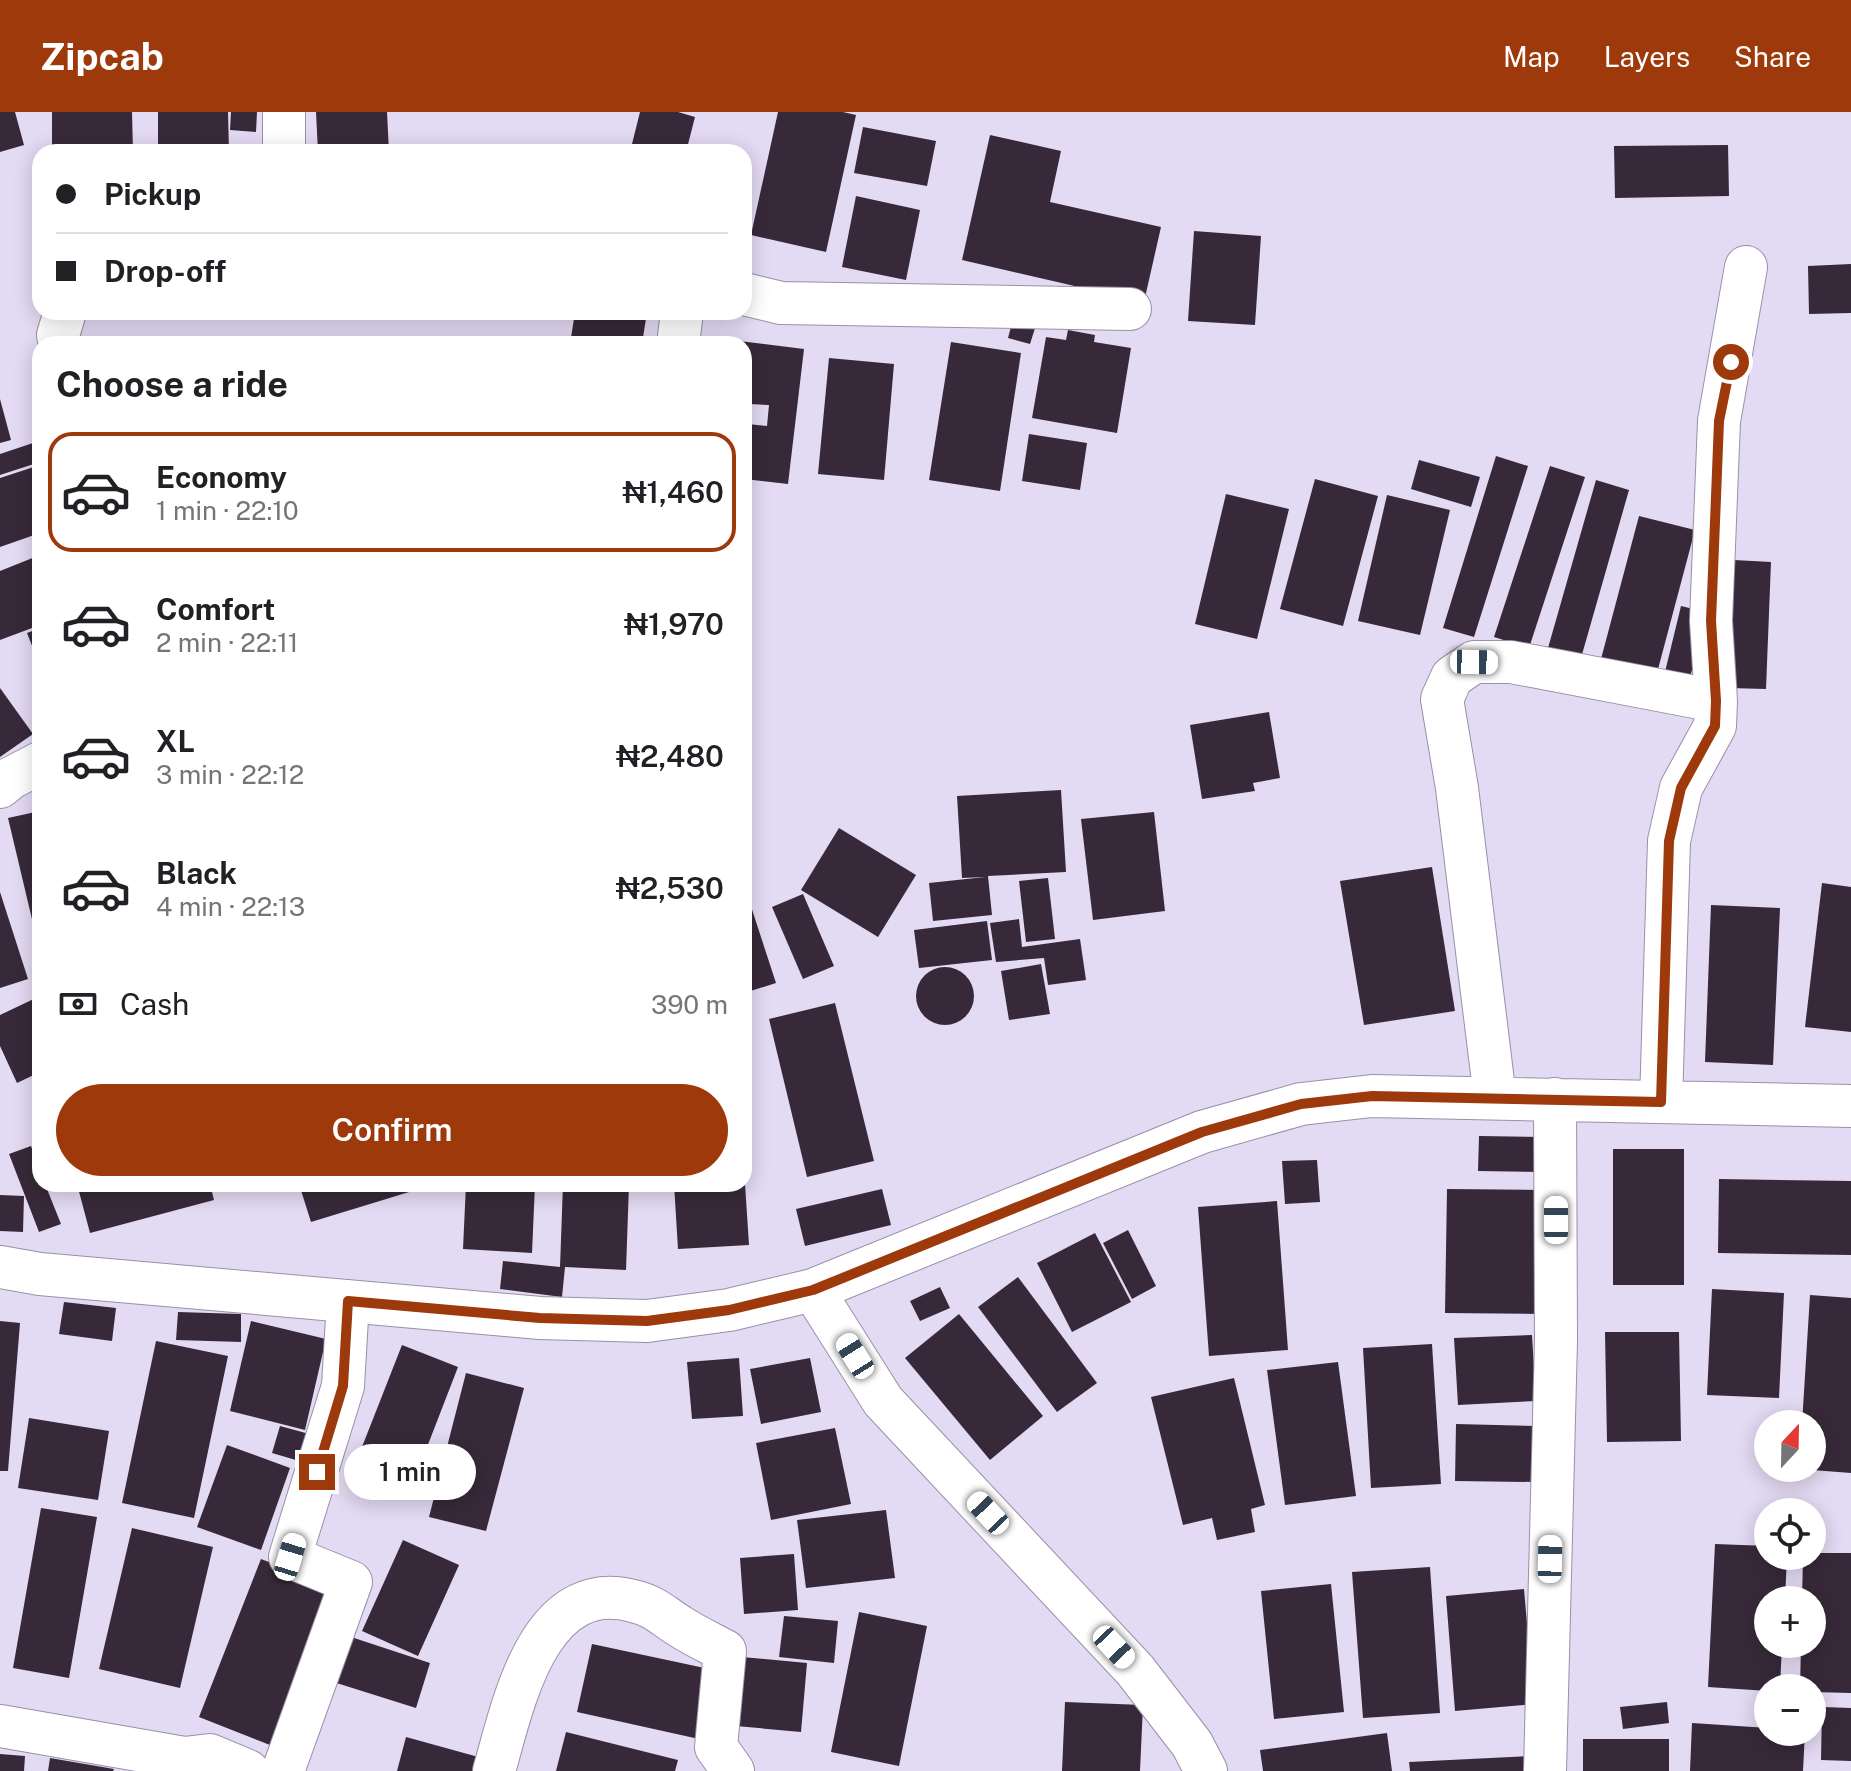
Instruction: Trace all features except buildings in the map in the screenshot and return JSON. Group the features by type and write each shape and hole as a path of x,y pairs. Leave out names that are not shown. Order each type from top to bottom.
{"street":[{"path":"284,112 284,144"},
{"path":"1661,1102 1669,841 1681,788 1715,726 1711,621 1719,421 1746,267"},
{"path":"752,296 781,303 1130,309"},
{"path":"1495,1098 1457,788 1442,699 1452,677 1474,662 1511,662 1716,701"},
{"path":"0,787 32,767"},
{"path":"0,1267 40,1274 540,1318 647,1321 729,1310 813,1290 1202,1132 1301,1104 1372,1096 1851,1106"},
{"path":"1545,1771 1556,1340 1555,1099"},
{"path":"813,1290 883,1401 1135,1670 1192,1744 1206,1771"},
{"path":"283,1771 351,1582 290,1557 343,1386 348,1301"},
{"path":"494,1771 519,1684 543,1639 561,1616 579,1602 613,1597 661,1611 678,1626 725,1651 716,1747 733,1771"},
{"path":"0,1726 184,1758 210,1755 248,1771"}],"route":[{"path":"317,1472 343,1386 348,1301 540,1318 647,1321 729,1310 813,1290 1202,1132 1301,1104 1372,1096 1661,1102 1669,841 1681,788 1715,726 1711,621 1719,421 1731,362"}]}
